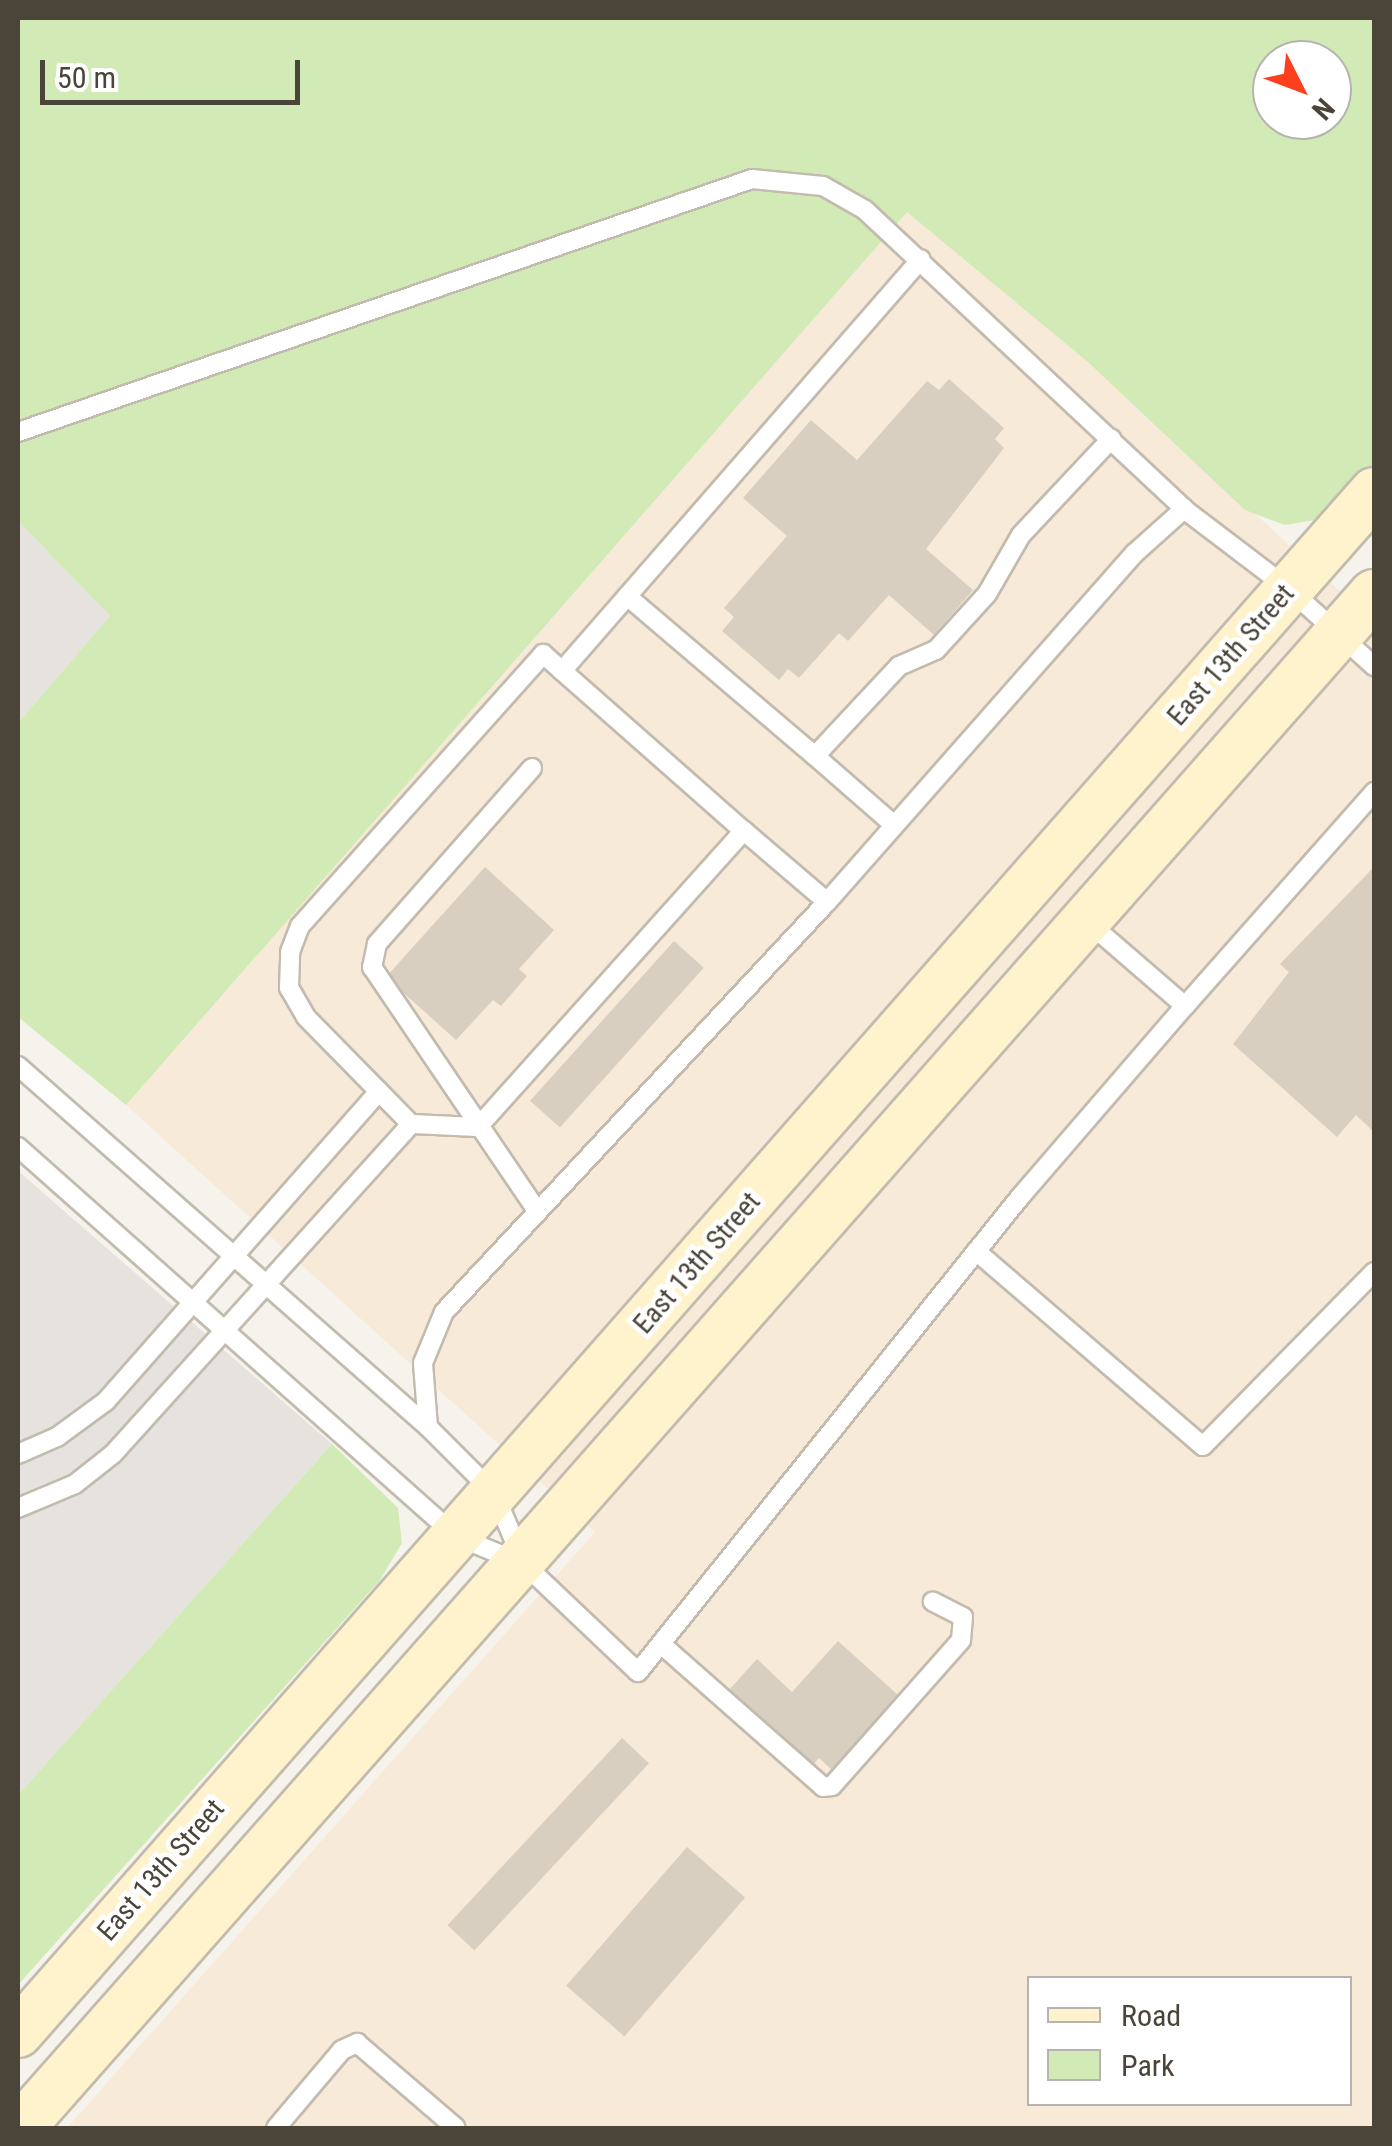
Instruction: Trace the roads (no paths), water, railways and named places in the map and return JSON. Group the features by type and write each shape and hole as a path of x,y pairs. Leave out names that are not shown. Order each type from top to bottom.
{"main road":[{"name":"East 13th Street","path":"18,2033 1374,492"},
{"path":"20,2128 524,1564 1085,919 1374,594"}],"lane":[{"path":"18,432 752,180 823,186 865,210 921,258 1184,509 1289,589 1374,666"},
{"path":"562,672 921,258"},
{"path":"815,756 899,666 936,650 987,594 1022,535 1111,439"},
{"path":"428,1427 423,1363 444,1312 536,1209 827,902 1134,553 1184,509"},
{"path":"628,596 894,826"},
{"path":"478,1127 411,1124 306,1017 289,988 290,952 300,926 543,654 827,902"},
{"path":"532,768 378,944 372,968 536,1209"},
{"path":"18,1147 222,1334 456,1536 524,1564 638,1672 976,1251 1374,792"},
{"path":"478,1127 744,831"},
{"path":"1085,919 1185,1006"},
{"path":"18,1066 428,1427 494,1493 524,1564"},
{"path":"18,1454 58,1437 106,1401 380,1091"},
{"path":"18,1508 75,1484 112,1454 411,1124"},
{"path":"976,1251 1203,1446 1374,1272"},
{"path":"661,1644 823,1788 961,1640 958,1610 933,1602"},
{"path":"276,2128 342,2050 357,2042 456,2128"}]}
